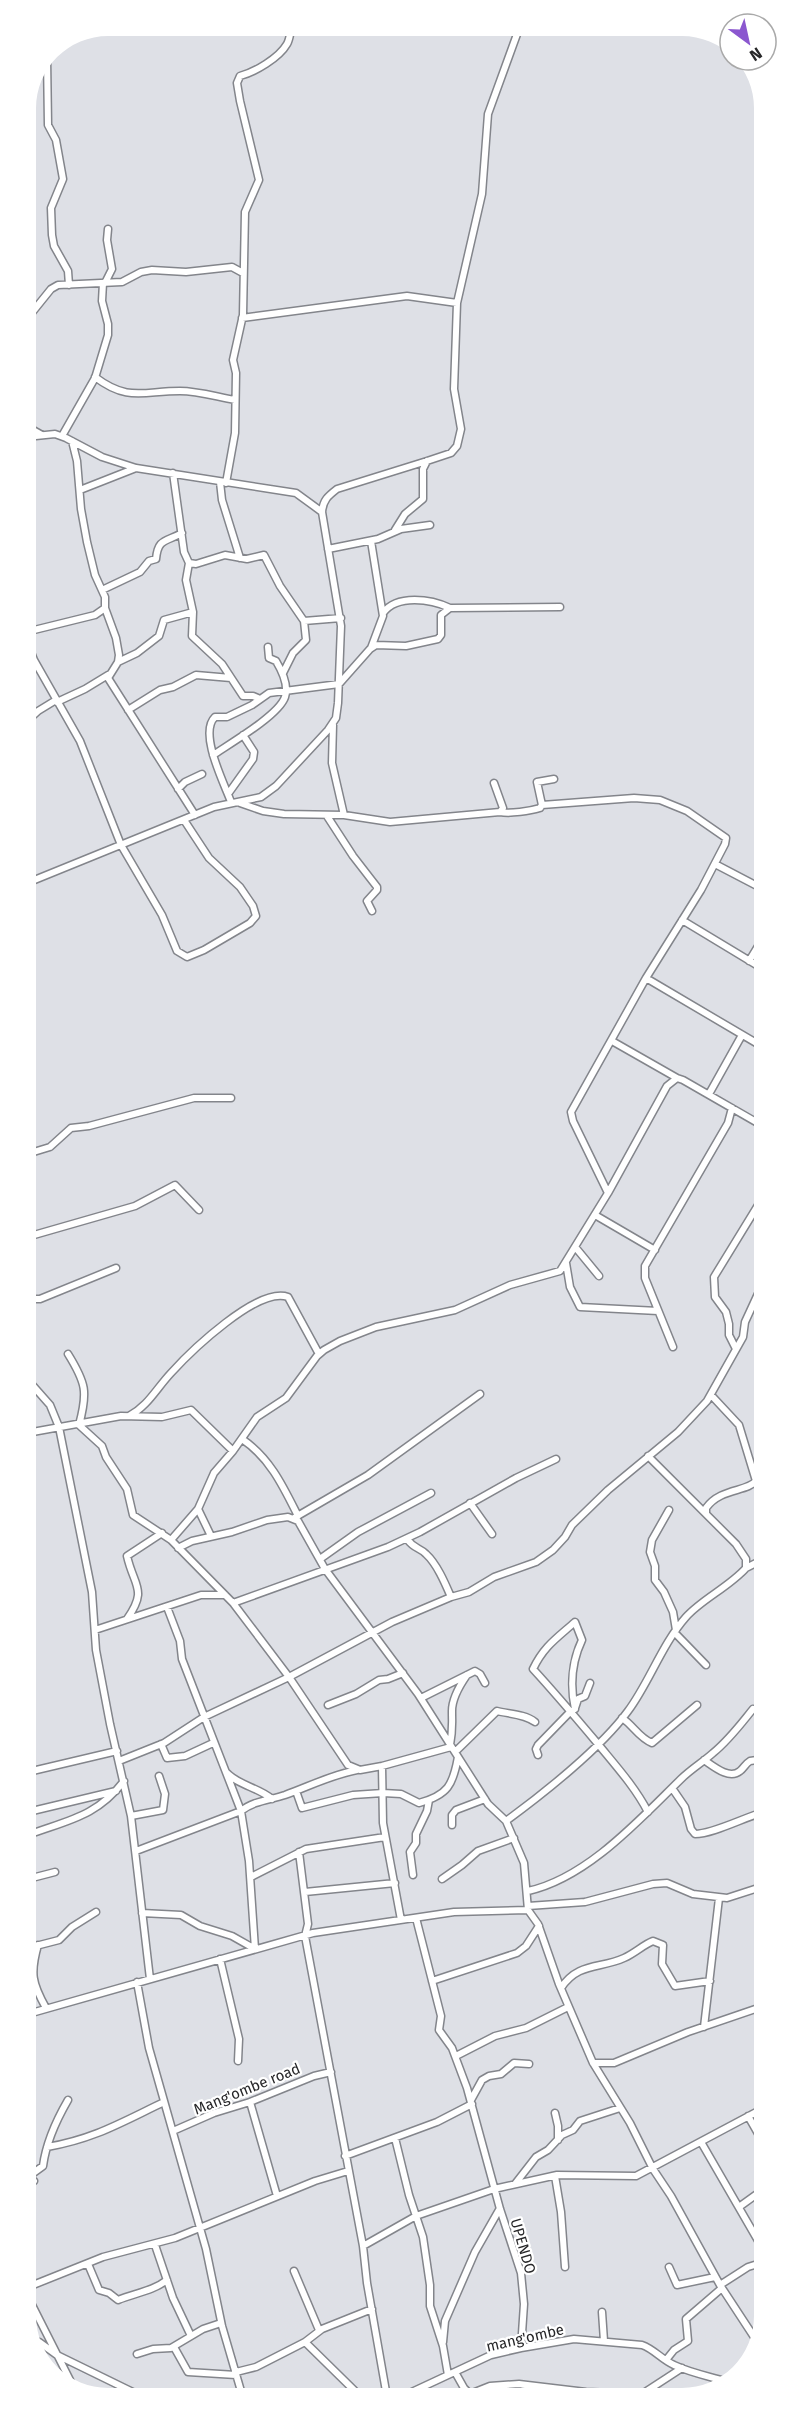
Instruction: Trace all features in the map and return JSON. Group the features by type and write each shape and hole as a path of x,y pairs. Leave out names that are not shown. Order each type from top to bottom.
{"street":[{"path":"240,558 222,500 223,482 235,433 236,373 234,360 242,318 245,212 259,180 240,101 238,78 251,73 279,53 288,42 290,36"},
{"path":"344,815 332,763 331,739 339,684 340,618 322,512 326,499 337,489 455,450 459,441 460,429 454,389 457,303 482,194 488,114 516,36"},
{"path":"46,71 48,125 56,140 63,179 51,208 52,235 54,246 68,271 69,285"},
{"path":"62,436 95,377 108,331 102,301 104,283 113,264 107,240 108,229"},
{"path":"36,308 51,289 69,285 127,281 141,272 152,270 186,272 232,267 243,273"},
{"path":"242,318 407,296 457,303"},
{"path":"95,377 124,393 151,394 183,391 236,400"},
{"path":"36,432 42,435"},
{"path":"36,436 62,436 102,457 136,468 296,493 322,512"},
{"path":"72,441 77,460 87,542 94,575 102,590 105,608 116,638 118,662"},
{"path":"395,530 405,514 423,499 423,469 427,461"},
{"path":"80,490 136,468"},
{"path":"173,473 184,552 189,563 186,580 193,612 192,636 222,664 243,696 260,699"},
{"path":"328,549 371,541 395,530 430,525"},
{"path":"102,590 140,572 149,561 156,559 157,549 163,541 182,533"},
{"path":"371,541 383,614"},
{"path":"189,563 196,564 225,555 250,559 264,555 280,586 304,621 306,640 293,653 283,673"},
{"path":"370,649 383,614 391,605 403,602 432,602 450,608 561,607"},
{"path":"36,630 95,615 105,608"},
{"path":"450,608 441,615 441,635 438,639 406,646 376,645 339,684 270,693 227,717 218,716 213,719 210,726 217,771 234,802 275,812 344,815 390,822 501,812 511,814 542,805 634,798 669,802 695,816 725,837 725,844 716,864 646,978 570,1114 608,1193"},
{"path":"36,713 108,675 118,662 137,653 159,636 165,620 193,612"},
{"path":"304,621 340,618"},
{"path":"213,755 270,717 284,700 286,692 283,673 276,661 269,658 268,647"},
{"path":"36,664 80,741 122,845 162,915 178,952 187,957 195,955 250,923 256,914 240,887 209,858 184,820"},
{"path":"108,675 195,815"},
{"path":"128,710 159,690 173,687 196,675 231,678"},
{"path":"36,879 195,815 234,802 256,800 266,795 334,722"},
{"path":"228,794 253,759 254,752 243,735"},
{"path":"178,789 185,782 202,774"},
{"path":"542,805 537,782 554,779"},
{"path":"494,783 504,808 501,812"},
{"path":"327,816 358,864 377,887 367,901 372,911"},
{"path":"716,864 754,884"},
{"path":"682,920 754,964"},
{"path":"749,961 754,953"},
{"path":"646,978 754,1042"},
{"path":"709,1094 742,1035"},
{"path":"612,1041 754,1121"},
{"path":"171,1540 198,1509 214,1473 234,1451 260,1413 287,1397 319,1354 340,1341 376,1327 455,1310 510,1285 558,1272 576,1248 669,1082 677,1078"},
{"path":"36,1151 50,1147 71,1128 89,1126 194,1098 231,1098"},
{"path":"673,1347 645,1271 728,1123 732,1108"},
{"path":"36,1234 135,1206 174,1185 199,1210"},
{"path":"736,1349 729,1335 726,1312 715,1297 714,1276 754,1212"},
{"path":"595,1215 655,1250"},
{"path":"576,1248 600,1276"},
{"path":"566,1263 570,1287 580,1307 658,1311"},
{"path":"36,1299 116,1268"},
{"path":"129,1416 142,1408 171,1372 202,1343 234,1317 268,1297 276,1295 288,1297 319,1354"},
{"path":"119,1761 161,1744 204,1717 289,1677 392,1622 451,1597 469,1592 494,1577 537,1561 555,1548 572,1525 608,1490 682,1428 711,1395 744,1334 745,1322 754,1302"},
{"path":"68,1354 81,1374 86,1401 79,1425"},
{"path":"36,1389 50,1405 59,1427 92,1592 96,1650 131,1816 150,1979"},
{"path":"178,1548 192,1541 267,1520 296,1517 368,1476 480,1394"},
{"path":"711,1395 739,1425 738,1428 754,1472"},
{"path":"36,1431 129,1416 162,1417 193,1410 234,1451"},
{"path":"79,1425 102,1446 106,1457 127,1489 135,1517 171,1540 226,1595 289,1677 341,1757 357,1770"},
{"path":"242,1439 259,1451 276,1475 296,1517 326,1569 421,1698 485,1799 506,1821 524,1863 528,1908 536,1918 568,2007 593,2063 721,2286 751,2333"},
{"path":"648,1456 744,1554 747,1562 746,1568"},
{"path":"233,1603 343,1565 407,1539 470,1503 556,1459"},
{"path":"706,1514 706,1508 715,1499 734,1489 754,1484"},
{"path":"320,1559 358,1532 431,1494"},
{"path":"470,1503 492,1534"},
{"path":"198,1509 211,1536"},
{"path":"669,1510 652,1539 650,1553 655,1566 655,1580 664,1592 673,1612 675,1632 706,1665"},
{"path":"126,1619 138,1600 136,1582 127,1556 162,1533"},
{"path":"407,1539 414,1548 428,1556 451,1597"},
{"path":"506,1821 598,1744 622,1718 686,1616 754,1564"},
{"path":"95,1630 204,1594 226,1595"},
{"path":"167,1607 182,1649 182,1659 241,1811 251,1877 255,1949"},
{"path":"573,1711 576,1657 582,1640 576,1623 550,1642 533,1669 573,1711 629,1781 648,1812"},
{"path":"421,1698 478,1671 485,1683"},
{"path":"328,1706 356,1694 379,1680 403,1673"},
{"path":"296,1791 302,1808 353,1795 383,1793 401,1794 419,1803 429,1800 450,1787 454,1776 452,1711 458,1689 468,1674"},
{"path":"538,1755 536,1749 538,1745 573,1711 578,1699 585,1696 590,1683"},
{"path":"622,1718 634,1727 642,1738 652,1743 696,1705"},
{"path":"528,1891 546,1886 579,1868 628,1831 734,1733 753,1709"},
{"path":"136,1851 331,1776 454,1750 497,1711 526,1717 535,1722"},
{"path":"161,1744 167,1758 185,1756 213,1743"},
{"path":"36,1770 117,1751"},
{"path":"704,1760 732,1774 739,1773 750,1761 754,1760"},
{"path":"382,1766 382,1814 401,1920"},
{"path":"224,1770 235,1780 260,1790 272,1799"},
{"path":"131,1816 161,1811 164,1808 165,1794 159,1776"},
{"path":"36,1832 92,1811 116,1791 124,1781"},
{"path":"672,1788 685,1807 691,1829 695,1834 734,1824 741,1818 754,1815"},
{"path":"36,1811 116,1791"},
{"path":"452,1824 452,1815 456,1810 485,1799"},
{"path":"412,1875 410,1852 416,1843 416,1834 427,1811 429,1800"},
{"path":"251,1877 299,1852 385,1837"},
{"path":"442,1879 478,1851 514,1838"},
{"path":"299,1852 308,1924 305,1936 363,2246 385,2388"},
{"path":"36,1877 55,1872"},
{"path":"305,1892 394,1883"},
{"path":"36,2011 305,1936 416,1917 474,1910 528,1908 585,1902 636,1887 664,1883 693,1894 719,1898 731,1898 754,1890"},
{"path":"704,2027 719,1898"},
{"path":"36,1957 38,1945 59,1940 72,1927 96,1912"},
{"path":"142,1913 180,1914 200,1926 232,1936 255,1949"},
{"name":"UPENDO","path":"416,1917 441,2016 438,2030 456,2056 521,2273 524,2304 520,2348"},
{"path":"432,1981 523,1950 539,1926"},
{"path":"561,1988 574,1974 638,1952 652,1941 663,1945 662,1964 674,1986 710,1981"},
{"path":"220,1959 239,2039 238,2061"},
{"path":"138,1982 146,2036 212,2273 221,2323 240,2388"},
{"path":"36,1990 46,2008"},
{"path":"456,2056 495,2036 526,2028 568,2007"},
{"path":"593,2063 614,2063 688,2032 754,2010"},
{"path":"345,2156 437,2122 471,2102 479,2083 487,2077 501,2074 514,2063 529,2064"},
{"name":"Mang'ombe road","path":"173,2132 214,2113 250,2102 314,2076 331,2072"},
{"path":"36,2171 42,2167 47,2147 55,2131 57,2118 68,2100"},
{"path":"47,2147 74,2142 116,2127 164,2102"},
{"path":"250,2102 277,2196"},
{"path":"515,2184 536,2157 546,2152 582,2120 620,2108"},
{"path":"555,2113 558,2140"},
{"path":"363,2246 416,2216 494,2188 555,2176 628,2177 653,2169 754,2113"},
{"path":"748,2116 754,2126"},
{"path":"394,2138 422,2233 427,2258 431,2309 443,2346 448,2375"},
{"path":"700,2142 754,2233"},
{"path":"36,2284 103,2257 155,2245 277,2196 348,2171"},
{"path":"555,2176 561,2212 565,2267"},
{"path":"739,2207 754,2196"},
{"path":"443,2346 445,2321 475,2252 500,2209"},
{"path":"155,2245 173,2298 191,2336"},
{"path":"88,2264 99,2290 109,2293 118,2300 142,2290 154,2289 167,2280"},
{"path":"666,2360 674,2350 688,2341 686,2319 721,2286 754,2265"},
{"path":"669,2267 677,2285 716,2277"},
{"path":"294,2271 320,2330"},
{"path":"174,2347 188,2372 236,2374 256,2367 305,2342 320,2330 372,2309"},
{"path":"602,2312 604,2341"},
{"path":"36,2313 68,2376"},
{"path":"137,2354 153,2349 174,2347 191,2336 221,2323"},
{"name":"mang'ombe","path":"420,2388 491,2355 564,2340 604,2341 645,2346 666,2360 699,2375 717,2379"},
{"path":"305,2342 352,2388"},
{"path":"41,2343 57,2355 125,2388"},
{"path":"650,2388 682,2367"},
{"path":"455,2372 466,2388"},
{"path":"484,2388 497,2385 551,2388"}]}
